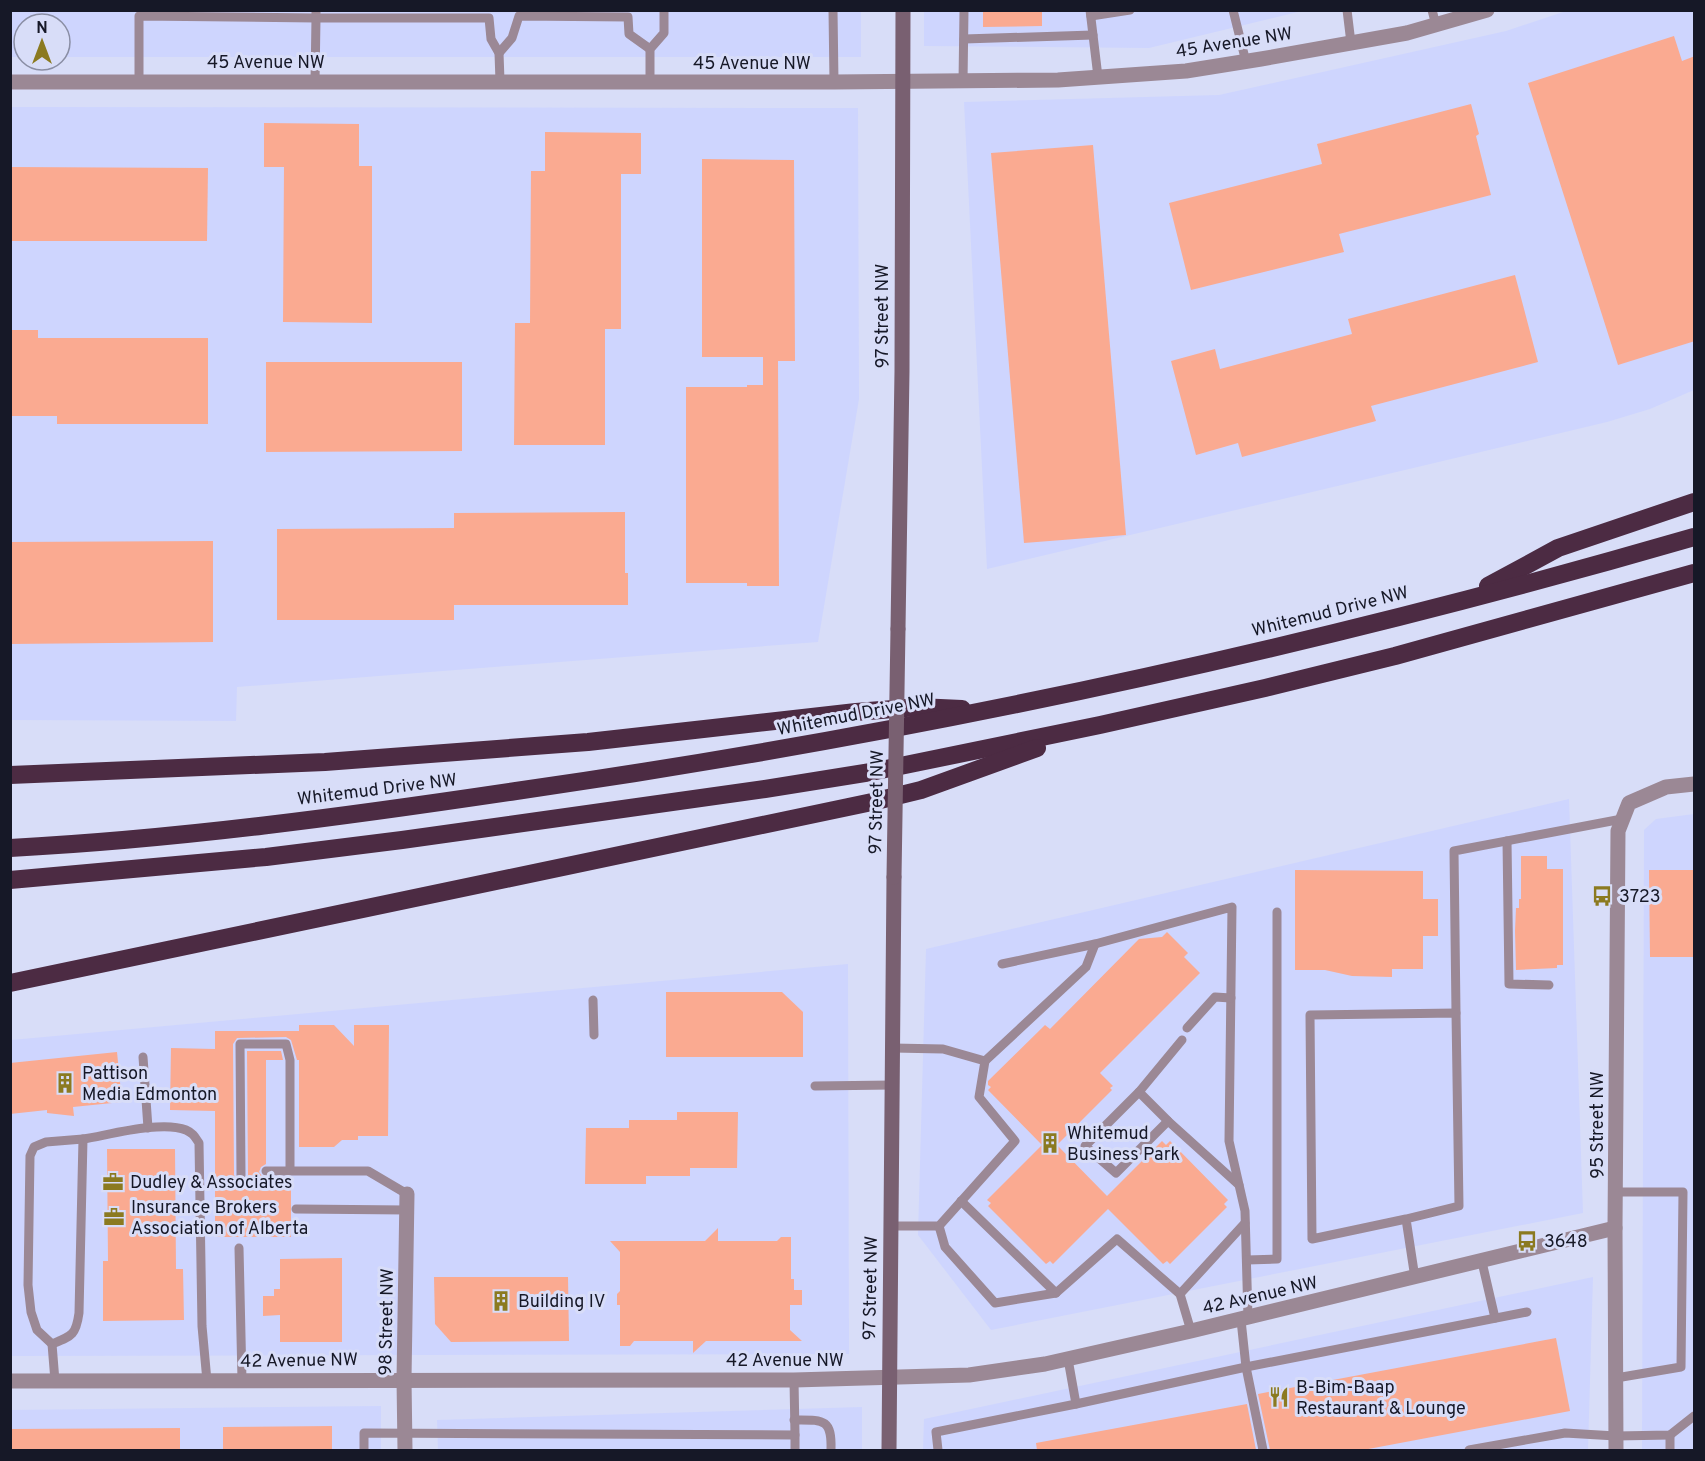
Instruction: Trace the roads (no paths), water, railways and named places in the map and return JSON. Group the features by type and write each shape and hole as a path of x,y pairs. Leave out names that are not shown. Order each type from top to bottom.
{"highway":[{"path":"1459,601 1558,548 1695,502"},
{"name":"Whitemud Drive NW","path":"10,848 154,836 395,809 747,756 996,710 1383,621 1695,537"},
{"path":"10,880 266,857 623,810 871,772 1266,688 1395,656 1695,573"},
{"path":"10,775 325,762 588,742 918,707 996,710"},
{"path":"10,982 921,790 1100,725"}],"street":[{"name":"97 Street NW","path":"889,1450 903,10"},
{"name":"45 Avenue NW","path":"10,82 963,82 1098,77 1186,71 1246,62 1407,33 1434,18 1487,10"},
{"name":"95 Street NW","path":"1616,1443 1618,831 1629,803 1666,787 1695,784"},
{"name":"98 Street NW","path":"405,1450 407,1194"},
{"name":"42 Avenue NW","path":"10,1381 794,1380 994,1372 1068,1359 1244,1319 1615,1228"}],"lane":[{"path":"650,82 650,49 664,33 664,10"},
{"path":"833,10 834,82"},
{"path":"963,82 964,10"},
{"path":"1098,77 1090,13 1130,10"},
{"path":"1233,10 1246,62"},
{"path":"1347,10 1351,43"},
{"path":"315,82 316,14"},
{"path":"139,82 139,16 316,14 489,18 490,39 500,53 500,81"},
{"path":"500,53 512,38 519,16 628,14 628,34 650,49"},
{"path":"964,39 1093,35"},
{"path":"1456,1013 1310,1015 1312,1239 1459,1206 1454,851 1622,819"},
{"path":"1507,841 1509,984 1549,985"},
{"path":"1002,964 1095,944 1232,907 1229,1142 1245,1223 1246,1367 1263,1450"},
{"path":"1247,1260 1277,1259 1277,912"},
{"path":"891,1226 939,1226 1015,1141 979,1098 985,1061 1086,967 1095,944"},
{"path":"1187,1028 1215,997 1231,998"},
{"path":"593,999 594,1035"},
{"path":"1168,1121 1116,1173 1085,1146 1139,1092 1182,1040"},
{"path":"241,1175 240,1044 286,1044 290,1060 290,1170"},
{"path":"893,1048 943,1049 985,1061"},
{"path":"143,1057 148,1128"},
{"path":"815,1086 893,1085"},
{"path":"1139,1092 1239,1185"},
{"path":"54,1381 52,1344 37,1330 31,1312 28,1285 30,1156 34,1147 46,1142 171,1127 185,1129 194,1135 199,1143 202,1326 207,1381"},
{"path":"52,1344 71,1336 77,1327 83,1139"},
{"path":"266,1171 368,1171 407,1194"},
{"path":"1616,1192 1695,1192"},
{"path":"1616,1377 1681,1367 1683,1192"},
{"path":"961,1201 1056,1293"},
{"path":"296,1209 407,1210"},
{"path":"1406,1219 1415,1278"},
{"path":"1180,1294 1245,1223"},
{"path":"939,1226 945,1247 995,1303 1056,1293 1117,1239 1180,1294 1191,1331"},
{"path":"239,1248 242,1380"},
{"path":"1482,1262 1495,1318"},
{"path":"938,1450 936,1432 1246,1367 1527,1312"},
{"path":"1068,1359 1076,1404"},
{"path":"794,1380 795,1450"},
{"path":"1469,1450 1565,1433 1616,1443 1670,1435 1695,1416"},
{"path":"795,1420 820,1420 829,1426 832,1435 831,1450"},
{"path":"364,1450 364,1433 795,1435"},
{"path":"1670,1435 1670,1450"}],"place":[{"name":"3723","path":"1602,896"},
{"name":"Pattison Media Edmonton","path":"65,1083"},
{"name":"Whitemud Business Park","path":"1050,1143"},
{"name":"Dudley & Associates","path":"113,1182"},
{"name":"Insurance Brokers Association of Alberta","path":"114,1217"},
{"name":"3648","path":"1527,1241"},
{"name":"Building IV","path":"501,1301"},
{"name":"B-Bim-Baap Restaurant & Lounge","path":"1279,1397"}]}
